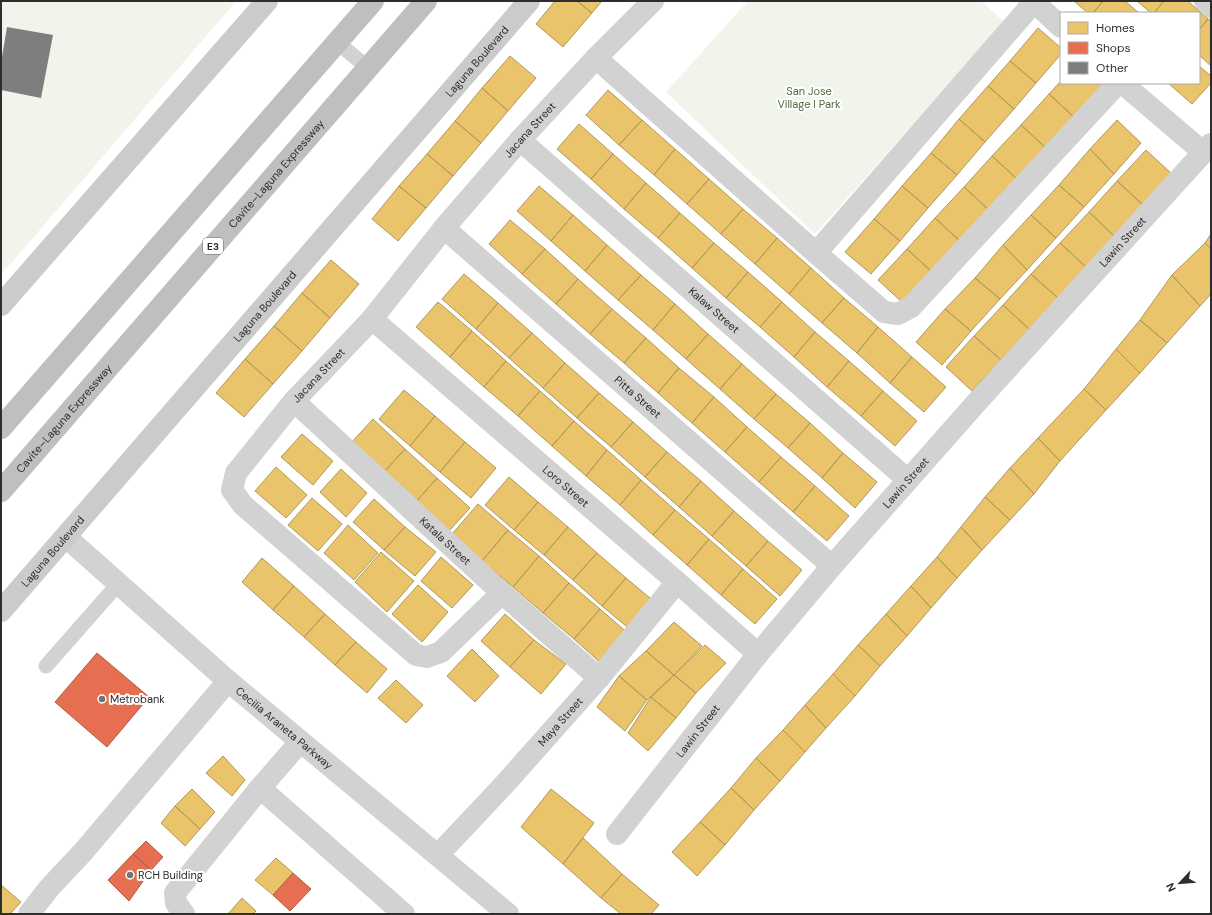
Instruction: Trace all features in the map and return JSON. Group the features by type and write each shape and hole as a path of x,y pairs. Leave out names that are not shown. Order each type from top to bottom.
{"highway":[{"path":"1,428 373,1"},
{"name":"Cavite–Laguna Expressway","path":"1,491 426,1"}],"main road":[{"path":"1,305 267,1"},
{"name":"Laguna Boulevard","path":"1,611 529,1"}],"street":[{"name":"Jacana Street","path":"502,593 441,652 427,657 416,655 243,505 232,490 236,473 294,401 372,319 444,228 520,140 596,58 653,1"},
{"path":"816,253 1034,1 1060,26"},
{"path":"1205,1 1211,6"},
{"path":"596,58 884,312 898,314 911,308 1117,84"},
{"path":"1123,84 1207,148"},
{"name":"Kalaw Street","path":"520,140 908,480"},
{"name":"Lawin Street","path":"617,834 758,654 832,566 982,396 1207,148"},
{"name":"Pitta Street","path":"444,228 832,566"},
{"name":"Loro Street","path":"372,319 678,582 758,654"},
{"name":"Katala Street","path":"294,401 502,593 599,678"},
{"name":"Cecilia Araneta Parkway","path":"66,537 228,681 508,914"},
{"name":"Maya Street","path":"438,855 508,780 599,678 678,582"},
{"path":"29,914 50,886 83,852 228,681"},
{"path":"184,914 176,903 175,893 260,788 300,742"},
{"path":"260,788 404,914"}],"lane":[{"path":"337,42 368,68"},
{"path":"46,666 118,583"}],"green space":[{"path":"1,1 236,1 1,275"},
{"name":"San Jose Village I Park","path":"748,1 981,1 1004,22 815,234 666,92"}],"building: Homes":[{"path":"555,1 577,1 592,13 563,47 536,24"},
{"path":"577,1 602,1 592,13"},
{"path":"1074,1 1103,1 1094,12 1087,12"},
{"path":"1103,1 1125,1 1138,12 1094,12"},
{"path":"1137,1 1164,1 1155,12 1150,12"},
{"path":"1164,1 1188,1 1208,19 1200,29 1200,12 1155,12"},
{"path":"1208,19 1211,21 1211,66 1200,56 1200,29"},
{"path":"1038,28 1060,47 1060,55 1036,83 1010,61"},
{"path":"510,56 536,78 508,111 482,88"},
{"path":"1010,61 1036,83 1014,109 988,86"},
{"path":"1200,67 1211,76 1211,83 1192,104 1169,84 1200,84"},
{"path":"1060,82 1060,84 1101,84 1103,87 1075,118 1049,94"},
{"path":"988,86 1014,109 985,142 959,119"},
{"path":"482,88 508,111 481,143 455,121"},
{"path":"608,90 642,120 619,145 586,115"},
{"path":"1049,94 1075,118 1047,149 1021,125"},
{"path":"959,119 985,142 957,175 931,153"},
{"path":"642,120 675,149 654,175 619,145"},
{"path":"1117,120 1141,143 1114,174 1090,149"},
{"path":"455,121 481,143 453,176 427,154"},
{"path":"579,124 613,154 591,179 557,149"},
{"path":"1021,125 1047,149 1018,180 992,156"},
{"path":"675,149 709,179 687,204 654,175"},
{"path":"1090,149 1114,174 1084,207 1059,185"},
{"path":"1146,150 1172,174 1143,205 1117,181"},
{"path":"931,153 957,175 928,208 902,186"},
{"path":"427,154 453,176 426,208 399,186"},
{"path":"613,154 646,183 624,209 591,179"},
{"path":"992,156 1018,180 990,211 964,187"},
{"path":"709,179 743,209 721,234 687,204"},
{"path":"1117,181 1143,205 1114,236 1089,212"},
{"path":"646,183 680,213 658,238 624,209"},
{"path":"1059,185 1084,207 1056,238 1031,215"},
{"path":"399,186 426,208 398,241 372,219"},
{"path":"539,186 573,215 551,241 517,211"},
{"path":"902,186 928,208 900,241 874,219"},
{"path":"964,187 990,211 961,242 935,218"},
{"path":"743,209 777,238 755,264 721,234"},
{"path":"1089,212 1114,236 1086,267 1060,243"},
{"path":"680,213 714,243 692,268 658,238"},
{"path":"573,215 607,245 585,271 551,241"},
{"path":"1031,215 1056,238 1027,270 1003,245"},
{"path":"935,218 961,242 933,273 907,249"},
{"path":"874,219 900,241 871,274 845,252"},
{"path":"510,220 545,249 522,274 489,244"},
{"path":"1211,234 1211,249 1205,243"},
{"path":"777,238 811,268 789,294 755,264"},
{"path":"714,243 748,272 726,298 692,268"},
{"path":"1060,243 1086,267 1058,298 1031,274"},
{"path":"1205,243 1211,249 1211,294 1200,306 1172,275"},
{"path":"607,245 641,275 618,300 585,271"},
{"path":"1003,245 1027,270 1000,299 975,278"},
{"path":"545,249 578,279 556,304 522,274"},
{"path":"907,249 933,273 904,304 878,280"},
{"path":"331,260 359,284 330,318 302,293"},
{"path":"811,268 844,298 822,323 789,294"},
{"path":"748,272 782,302 760,327 726,298"},
{"path":"464,274 498,303 476,329 442,299"},
{"path":"1031,274 1058,298 1029,329 1003,305"},
{"path":"641,275 675,304 653,330 618,300"},
{"path":"1172,275 1200,306 1167,343 1140,320"},
{"path":"975,278 1000,299 971,331 945,309"},
{"path":"578,279 612,309 590,334 556,304"},
{"path":"302,293 330,318 302,351 274,326"},
{"path":"844,298 878,327 857,353 822,323"},
{"path":"438,302 472,331 450,357 416,327"},
{"path":"782,302 815,332 794,357 760,327"},
{"path":"498,303 532,333 509,358 476,329"},
{"path":"675,304 708,334 686,359 653,330"},
{"path":"1003,305 1029,329 1001,360 974,336"},
{"path":"612,309 646,338 624,363 590,334"},
{"path":"945,309 971,331 942,365 916,342"},
{"path":"1140,320 1167,343 1140,373 1116,349"},
{"path":"274,326 302,351 273,384 245,359"},
{"path":"878,327 912,357 890,383 857,353"},
{"path":"472,331 506,361 484,387 450,357"},
{"path":"815,332 849,361 827,387 794,357"},
{"path":"532,333 565,363 543,388 509,358"},
{"path":"708,334 742,364 720,389 686,359"},
{"path":"974,336 1001,360 972,391 946,367"},
{"path":"646,338 679,368 658,393 624,363"},
{"path":"1116,349 1140,373 1106,410 1084,389"},
{"path":"912,357 946,387 924,412 890,383"},
{"path":"245,359 273,384 244,417 216,393"},
{"path":"506,361 540,391 518,416 484,387"},
{"path":"849,361 883,391 861,416 827,387"},
{"path":"565,363 599,393 577,418 543,388"},
{"path":"742,364 776,394 754,419 720,389"},
{"path":"679,368 714,397 692,423 658,393"},
{"path":"1084,389 1106,410 1060,461 1038,438"},
{"path":"404,390 435,416 410,446 379,419"},
{"path":"540,391 574,421 552,446 518,416"},
{"path":"883,391 917,421 895,446 861,416"},
{"path":"599,393 633,422 611,447 577,418"},
{"path":"776,394 810,423 788,448 754,419"},
{"path":"714,397 747,427 725,452 692,423"},
{"path":"435,416 465,442 440,472 410,446"},
{"path":"373,419 405,449 383,473 350,444"},
{"path":"574,421 607,450 586,476 552,446"},
{"path":"633,422 667,452 645,477 611,447"},
{"path":"810,423 843,453 822,478 788,448"},
{"path":"747,427 781,457 759,482 725,452"},
{"path":"302,434 333,461 313,485 281,457"},
{"path":"1038,438 1060,461 1034,494 1010,468"},
{"path":"465,442 496,468 471,498 440,472"},
{"path":"405,449 437,478 415,503 383,473"},
{"path":"607,450 641,480 620,505 586,476"},
{"path":"667,452 701,481 679,507 645,477"},
{"path":"843,453 877,482 855,508 822,478"},
{"path":"781,457 815,486 793,512 759,482"},
{"path":"276,467 307,495 286,518 255,491"},
{"path":"1010,468 1034,494 1010,520 985,497"},
{"path":"341,469 367,493 346,517 320,492"},
{"path":"509,477 538,502 514,530 485,505"},
{"path":"437,478 470,508 448,532 415,503"},
{"path":"641,480 675,510 653,535 620,505"},
{"path":"701,481 734,511 712,536 679,507"},
{"path":"815,486 849,516 827,541 793,512"},
{"path":"985,497 1010,520 982,550 961,527"},
{"path":"312,498 342,524 318,551 288,525"},
{"path":"374,499 405,527 384,550 353,522"},
{"path":"538,502 568,527 544,555 514,530"},
{"path":"478,504 508,530 482,561 452,534"},
{"path":"675,510 709,539 687,565 653,535"},
{"path":"734,511 768,541 746,566 712,536"},
{"path":"348,525 378,553 354,580 324,553"},
{"path":"405,527 436,552 415,576 384,550"},
{"path":"568,527 597,553 573,580 544,555"},
{"path":"961,527 982,550 957,578 937,557"},
{"path":"508,530 539,556 513,587 482,561"},
{"path":"709,539 743,569 721,595 687,565"},
{"path":"768,541 802,570 780,596 746,566"},
{"path":"381,552 414,581 387,612 355,582"},
{"path":"597,553 626,578 602,606 573,580"},
{"path":"539,556 569,583 543,613 513,587"},
{"path":"441,557 473,585 452,608 421,581"},
{"path":"937,557 957,578 931,608 911,586"},
{"path":"262,558 294,586 273,610 242,582"},
{"path":"743,569 777,599 755,624 721,595"},
{"path":"626,578 656,603 632,631 602,606"},
{"path":"569,583 600,609 574,639 543,613"},
{"path":"418,585 448,612 422,642 392,614"},
{"path":"294,586 325,614 304,637 273,610"},
{"path":"911,586 931,608 907,636 886,614"},
{"path":"600,609 630,635 604,666 574,639"},
{"path":"325,614 356,642 335,665 304,637"},
{"path":"505,614 534,640 510,667 481,641"},
{"path":"886,614 907,636 880,666 858,645"},
{"path":"674,622 702,646 674,675 646,651"},
{"path":"534,640 566,664 541,694 510,667"},
{"path":"356,642 387,669 367,693 335,665"},
{"path":"705,645 726,663 696,693 674,675"},
{"path":"858,645 880,666 855,696 833,674"},
{"path":"472,649 499,676 475,702 447,676"},
{"path":"646,651 674,675 647,700 619,676"},
{"path":"833,674 855,696 826,728 805,705"},
{"path":"674,675 696,693 676,718 651,697"},
{"path":"619,676 647,700 625,731 597,707"},
{"path":"396,680 423,705 406,723 378,698"},
{"path":"651,697 676,718 648,751 628,733"},
{"path":"805,705 826,728 805,752 783,730"},
{"path":"783,730 805,752 780,781 756,758"},
{"path":"223,756 245,780 232,796 206,773"},
{"path":"756,758 780,781 754,810 731,788"},
{"path":"731,788 754,810 725,845 700,822"},
{"path":"192,789 215,812 200,829 175,806"},
{"path":"551,789 594,823 563,864 521,827"},
{"path":"175,806 200,829 185,846 161,823"},
{"path":"700,822 725,845 697,876 672,852"},
{"path":"583,838 622,874 601,898 563,864"},
{"path":"276,858 293,873 273,895 255,880"},
{"path":"622,874 659,905 651,914 621,914 601,898"},
{"path":"1,885 21,902 10,914 1,914"},
{"path":"242,898 256,911 253,914 228,914"}],"building: Shops":[{"name":"Metrobank","path":"97,653 149,697 107,747 55,702"},
{"path":"146,841 163,857 151,870 133,854"},
{"name":"RCH Building","path":"133,854 151,870 129,901 108,880"},
{"path":"293,873 311,889 290,911 273,895"}],"building: Other":[{"path":"7,27 53,35 41,98 1,90 1,63"}],"place":[{"name":"Metrobank","path":"102,699"},
{"name":"RCH Building","path":"130,875"}]}
